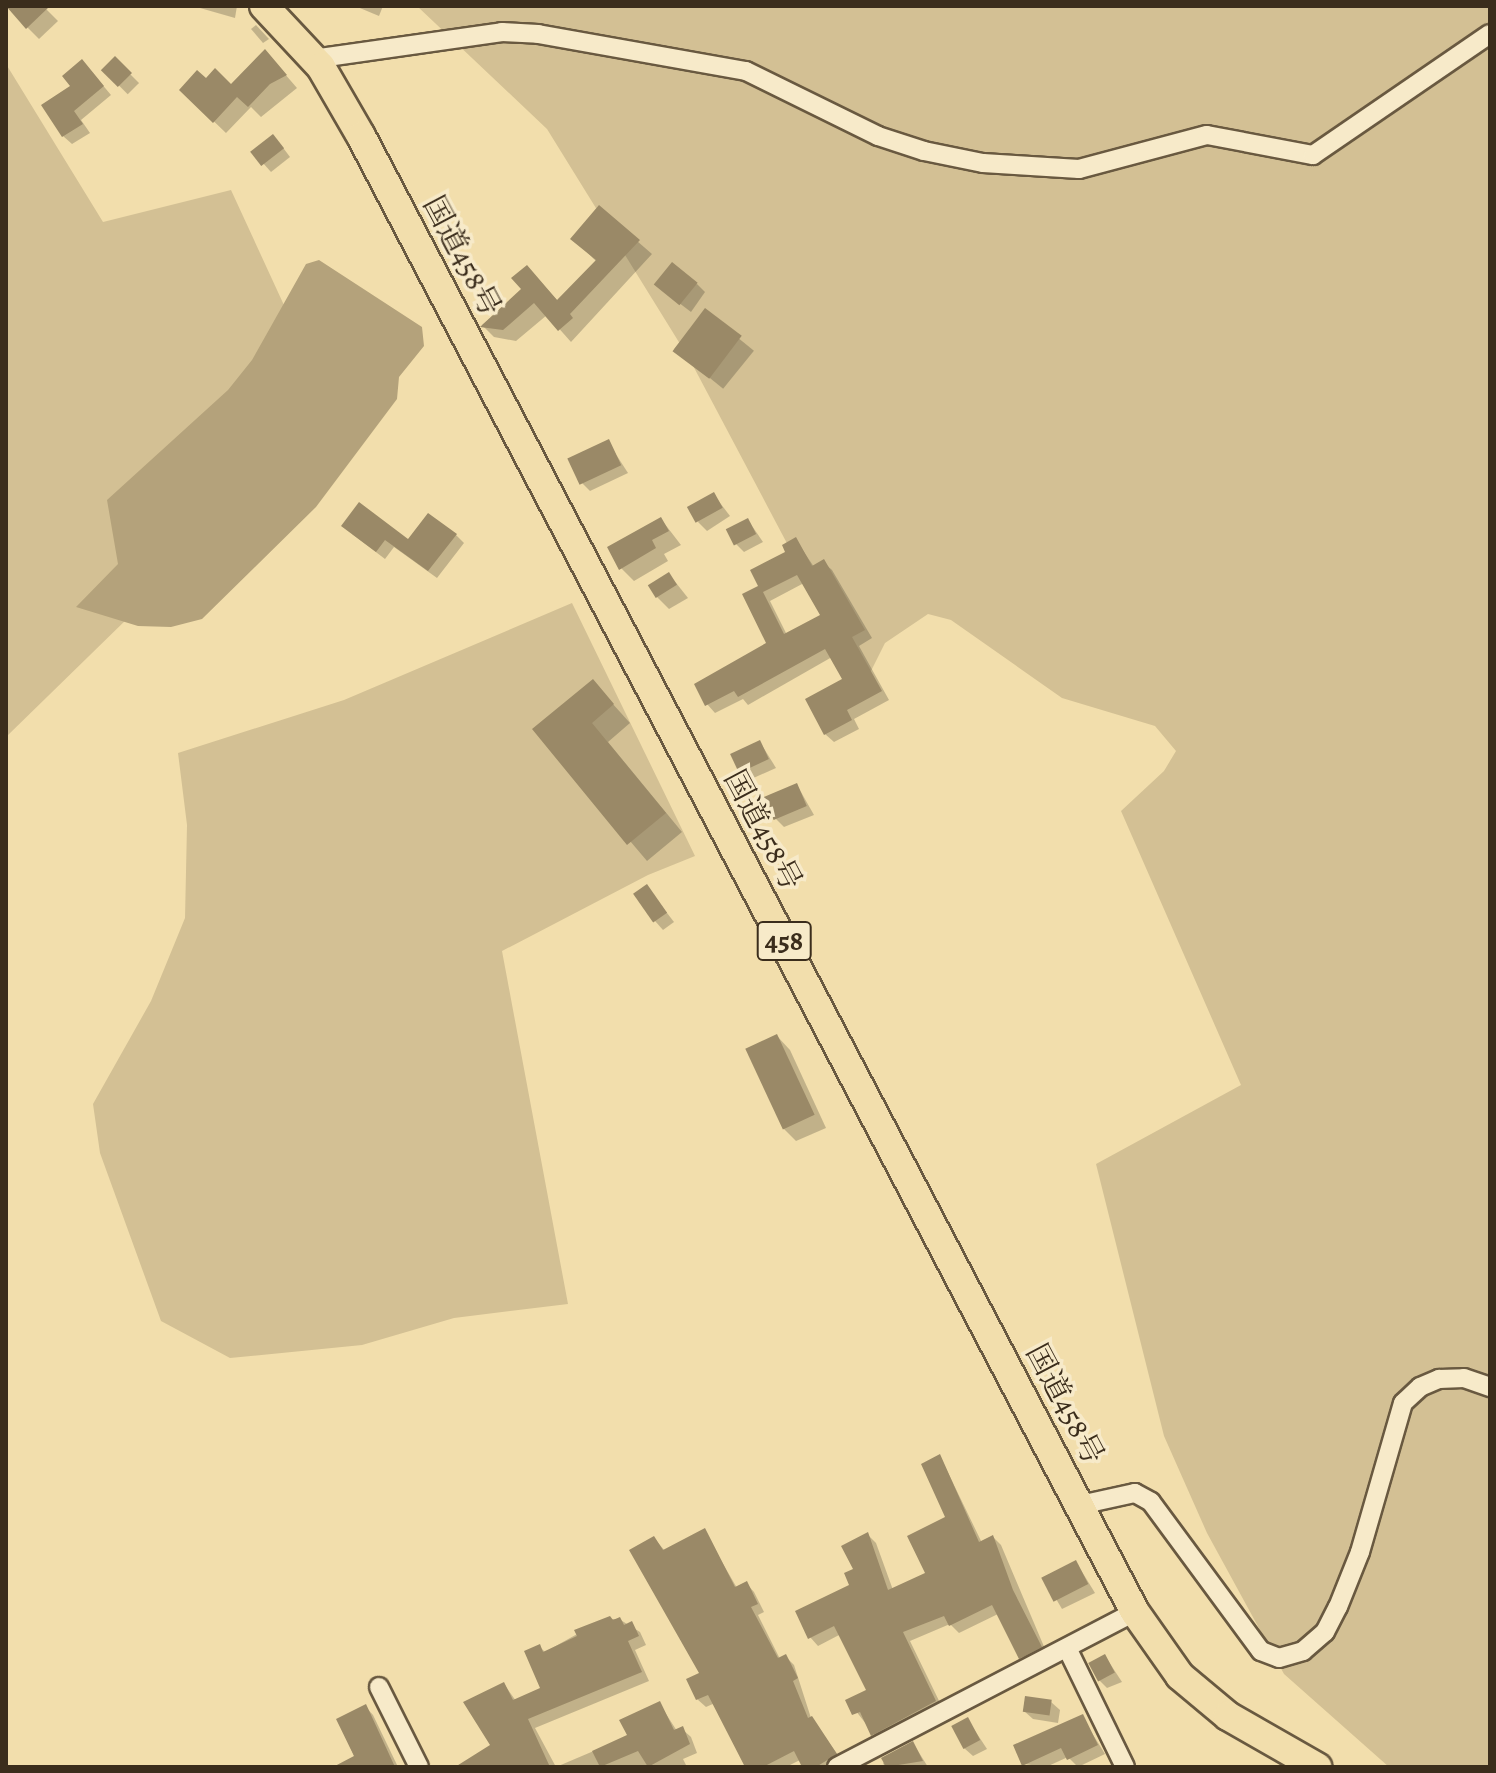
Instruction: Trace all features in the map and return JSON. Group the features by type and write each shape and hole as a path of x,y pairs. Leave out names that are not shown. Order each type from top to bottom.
{"highway":[{"name":"国道458号","path":"264,6 313,59 361,136 1135,1612 1180,1676 1228,1716 1317,1767"}],"street":[{"path":"313,59 502,32 538,34 746,71 878,136 924,151 983,163 1079,169 1207,135 1313,155 1490,34"},
{"path":"1080,1505 1135,1493 1151,1502 1261,1651 1279,1658 1303,1651 1325,1632 1344,1593 1403,1403 1420,1387 1439,1379 1464,1378 1490,1387"},
{"path":"837,1767 1068,1650 1135,1612"},
{"path":"1068,1650 1125,1767"},
{"path":"379,1687 419,1767"}],"shaded area":[{"path":"417,6 1490,6 1490,1767 1389,1767 1284,1674 1207,1533 1164,1436 1096,1164 1241,1085 1121,811 1164,771 1176,751 1155,726 1062,698 951,620 928,614 885,643 863,687 690,360 547,129"},
{"path":"6,64 103,222 231,190 335,416 6,737"},
{"path":"319,260 422,327 424,346 399,377 397,399 316,507 202,619 171,627 138,626 76,607 118,564 107,500 228,390 252,360 306,264"},
{"path":"572,603 695,856 648,875 502,951 568,1304 454,1318 362,1345 230,1358 161,1321 100,1153 93,1104 151,1001 185,918 187,825 178,753 344,700"}],"building":[{"path":"6,6 50,6 26,29"},
{"path":"265,49 287,75 270,84 248,107 237,97 213,123 179,90 197,70 206,78 215,68 231,84"},
{"path":"115,56 132,73 118,87 101,70"},
{"path":"82,59 104,86 74,111 83,124 62,137 41,105 70,86 62,76"},
{"path":"273,134 284,148 261,166 250,152"},
{"path":"599,205 640,240 570,314 573,318 558,331 534,303 503,330 480,327 521,289 511,278 527,265 557,300 596,260 570,239"},
{"path":"672,262 698,283 679,305 654,285"},
{"path":"705,308 742,336 709,379 673,351"},
{"path":"609,439 621,465 580,485 567,458"},
{"path":"714,492 723,508 696,523 687,507"},
{"path":"359,502 408,539 428,513 457,534 428,571 385,540 376,552 341,526"},
{"path":"661,517 669,531 652,540 656,548 619,570 607,547"},
{"path":"748,518 756,534 734,545 726,529"},
{"path":"796,537 812,566 824,559 865,630 852,637 882,691 847,710 852,720 824,735 805,699 842,679 825,649 738,697 734,691 705,706 694,684 766,643 742,594 758,586 750,570 785,552 782,545","holes":["797,575 820,615 784,634 763,592"]},
{"path":"669,572 677,585 656,598 648,585"},
{"path":"593,679 614,704 592,723 666,813 627,845 532,729"},
{"path":"760,740 769,759 739,773 730,754"},
{"path":"797,783 807,806 774,820 764,797"},
{"path":"647,884 667,913 653,922 633,894"},
{"path":"777,1034 815,1115 783,1129 745,1049"},
{"path":"940,1454 979,1542 993,1535 1013,1590 1042,1647 1019,1659 992,1605 949,1626 944,1616 903,1632 936,1701 871,1736 860,1712 852,1715 845,1700 866,1690 834,1626 808,1639 795,1611 849,1585 844,1573 853,1569 841,1546 868,1532 888,1590 925,1573 907,1536 945,1517 921,1464"},
{"path":"705,1528 735,1587 747,1581 758,1604 751,1607 778,1658 786,1654 798,1678 793,1681 808,1718 812,1716 837,1754 816,1767 802,1767 794,1751 763,1767 745,1767 708,1695 696,1700 686,1679 699,1673 629,1550 654,1536 663,1550"},
{"path":"1076,1560 1088,1584 1054,1602 1041,1578"},
{"path":"610,1616 613,1620 620,1617 624,1625 632,1621 639,1636 628,1641 642,1672 528,1719 550,1767 455,1767 490,1745 463,1702 504,1682 513,1700 540,1688 524,1651 540,1644 543,1652 577,1636 574,1630"},
{"path":"1105,1654 1115,1673 1098,1681 1088,1663"},
{"path":"1025,1696 1052,1700 1050,1716 1023,1712"},
{"path":"660,1701 674,1730 683,1726 690,1744 648,1767 638,1751 600,1767 592,1751 627,1735 619,1720"},
{"path":"366,1704 395,1767 333,1767 354,1756 336,1719"},
{"path":"1083,1714 1098,1745 1067,1760 1061,1748 1022,1766 1013,1745"},
{"path":"968,1717 980,1740 963,1749 951,1726"},
{"path":"913,1741 923,1761 886,1767 881,1758"}]}
